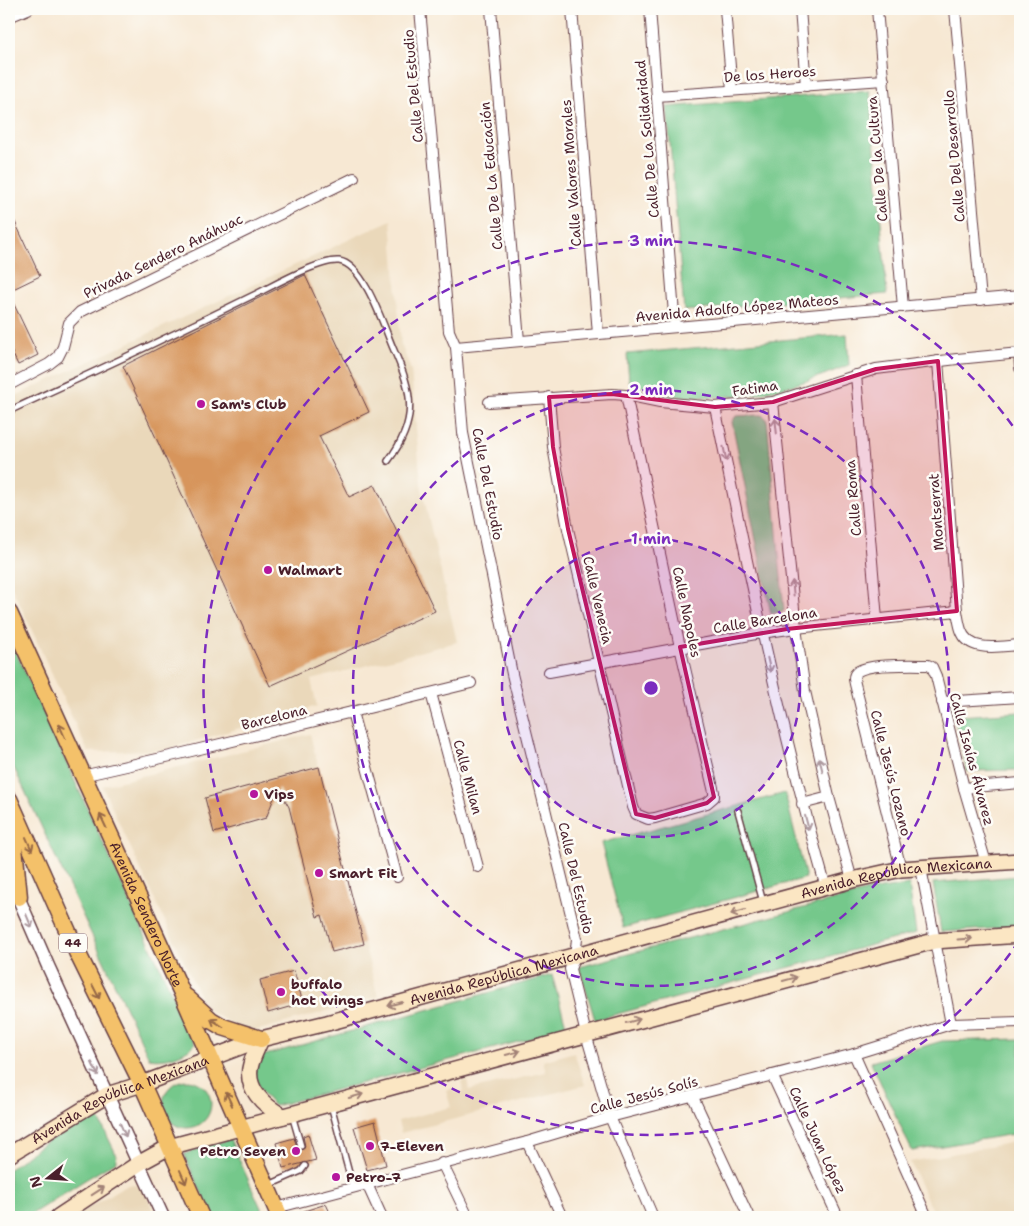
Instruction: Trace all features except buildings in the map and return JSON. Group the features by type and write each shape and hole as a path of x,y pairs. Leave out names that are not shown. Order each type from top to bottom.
{"main road":[{"name":"Avenida Sendero Norte","path":"9,613 182,992 278,1212"},
{"path":"9,801 18,897"},
{"name":"44","path":"9,801 77,952 142,1084 201,1217"},
{"name":"Avenida República Mexicana","path":"9,1155 107,1095 142,1084 261,1039 327,1023 852,880 900,869 1020,861"},
{"path":"58,1217 138,1164 169,1147 934,941 1020,935"},
{"path":"182,992 211,1020 223,1027 261,1039 249,1072 254,1090 263,1104 287,1115"}],"street":[{"path":"9,17 28,9"},
{"name":"Calle Del Estudio","path":"420,9 449,331 451,339 456,346 463,432 475,498 512,674 577,938 575,956 570,969 586,1034 610,1117 653,1217"},
{"name":"Calle De La Educación","path":"491,9 519,341"},
{"name":"Calle Valores Morales","path":"572,9 598,334"},
{"name":"Calle De La Solidaridad","path":"650,9 675,327"},
{"path":"725,9 732,90"},
{"path":"800,9 806,86"},
{"name":"Calle De la Cultura","path":"878,9 903,307"},
{"name":"Calle Del Desarrollo","path":"955,9 981,300"},
{"name":"De los Heroes","path":"657,96 884,80"},
{"name":"Privada Sendero Anáhuac","path":"9,385 50,364 58,357 69,323 80,312 354,178"},
{"name":"Avenida Adolfo López Mateos","path":"456,346 1020,296"},
{"path":"1020,353 1020,368"},
{"name":"Fatima","path":"489,402 612,394 660,402 715,407 774,402 876,369 1020,353"},
{"name":"Montserrat","path":"938,361 957,611 961,632 974,645 983,647 1020,645"},
{"name":"Calle Roma","path":"856,375 877,619"},
{"name":"Calle Napoles","path":"626,395 680,647 714,792 714,797 707,803 648,819 636,814 633,807"},
{"name":"Calle Venecia","path":"549,397 553,447 568,529 633,807"},
{"path":"774,402 796,628 805,691 829,797 852,880"},
{"path":"715,407 761,633 802,804 826,888"},
{"name":"Calle Barcelona","path":"549,672 761,633 957,611"},
{"name":"Calle Jesús Lozano","path":"900,869 854,684 854,676 856,672 867,667 928,664"},
{"name":"Calle Isaías Álvarez","path":"928,664 934,671 964,788 986,863"},
{"name":"Barcelona","path":"82,776 471,683"},
{"name":"Calle Milan","path":"431,693 478,867"},
{"path":"942,702 1020,697"},
{"path":"352,712 396,877"},
{"path":"964,788 1020,783"},
{"path":"802,804 829,797"},
{"path":"921,868 951,1024"},
{"path":"9,876 163,1217"},
{"name":"Calle Jesús Solís","path":"278,1212 353,1188 442,1163 527,1142 610,1117 854,1054 951,1024 1020,1022"},
{"path":"854,1054 927,1217"},
{"name":"Calle Juan López","path":"772,1075 838,1217"},
{"path":"693,1097 749,1217"},
{"path":"527,1142 562,1217"},
{"path":"442,1163 468,1217"},
{"path":"368,1184 382,1217"}],"lane":[{"path":"9,411 288,278 322,264 339,261 349,265 368,290 402,368 410,411 408,425 404,437 388,462"},
{"path":"738,811 763,905"},
{"path":"331,1102 353,1188"},
{"path":"287,1115 301,1146"},
{"path":"267,1186 301,1171 306,1166"}],"highlighted area":[{"path":"938,361 957,611 787,629 680,647 714,797 707,803 655,818 636,814 568,529 553,447 549,397 612,394 715,407 773,402 876,369"}],"shaded area":[{"path":"391,220 401,344 411,370 421,485 457,642 311,680 317,706 164,750 88,752 9,581 9,399"},
{"path":"310,734 378,997 255,1031 241,1029 206,1009 102,786"},
{"path":"574,1052 585,1085 401,1133 398,1121 451,1107 446,1091 454,1088 455,1093 464,1091 461,1082 467,1080 469,1090 546,1072 543,1061"},
{"path":"1020,1141 1020,1217 935,1217 910,1162"},
{"path":"134,1184 143,1189 157,1217 74,1217 124,1186"}],"green space":[{"path":"870,91 887,294 684,311 667,107"},
{"path":"847,334 849,365 797,384 763,392 745,395 690,397 661,393 629,381 627,354"},
{"path":"762,415 767,419 784,611 771,614 732,422 736,416"},
{"path":"9,637 195,1044 180,1054 161,1059 149,1058 9,757"},
{"path":"1020,712 1020,770 967,771 955,720 958,716"},
{"path":"785,793 806,878 623,928 601,843"},
{"path":"1020,876 1020,927 941,932 933,883"},
{"path":"909,885 916,933 595,1020 579,967 868,891"},
{"path":"552,975 567,1029 275,1106 266,1097 255,1078 255,1067 262,1056"},
{"path":"1020,1039 1020,1133 912,1151 871,1062 942,1041"},
{"path":"187,1080 196,1082 204,1087 209,1095 211,1104 209,1113 204,1121 196,1126 187,1128 178,1126 170,1121 165,1113 163,1104 165,1095 170,1087 178,1082"},
{"path":"95,1116 99,1119 116,1154 117,1161 27,1217 9,1217 9,1169 44,1143"},
{"path":"230,1139 265,1217 212,1217 184,1154"}],"place":[{"name":"Sam's Club","path":"201,404"},
{"name":"Walmart","path":"268,570"},
{"name":"Vips","path":"254,794"},
{"name":"Smart Fit","path":"319,873"},
{"name":"buffalo hot wings","path":"281,992"},
{"name":"7-Eleven","path":"370,1146"},
{"name":"Petro Seven","path":"296,1151"},
{"name":"Petro-7","path":"336,1177"}]}
